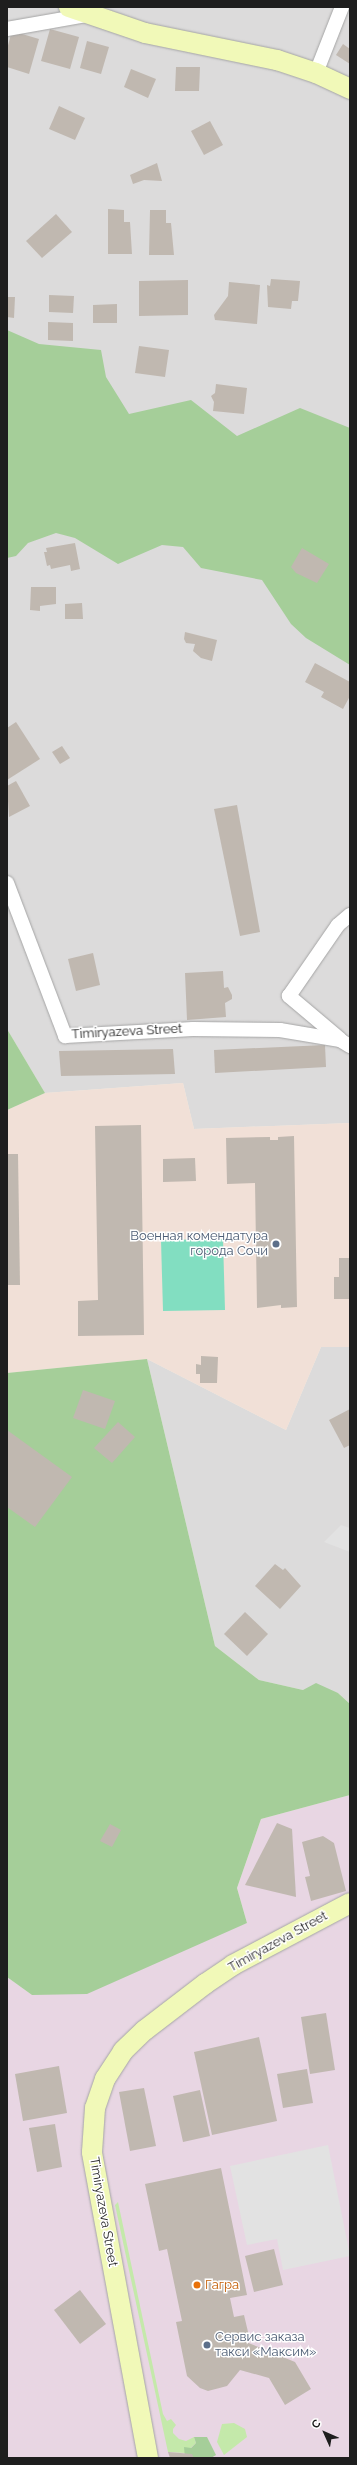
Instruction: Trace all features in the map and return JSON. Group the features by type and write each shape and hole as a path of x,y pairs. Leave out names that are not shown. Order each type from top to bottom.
{"street":[{"path":"316,73 342,7"},
{"path":"7,29 78,11 145,33 244,52 316,73 350,89"},
{"name":"Timiryazeva Street","path":"7,883 65,1036 193,1029 280,1030 345,1043"},
{"path":"345,1043 289,996 338,925 350,915"},
{"name":"Timiryazeva Street","path":"148,2458 92,2152 95,2108 105,2079 124,2051 145,2030 205,1984 233,1965 350,1902"}],"shaded area":[{"path":"7,7 350,7 350,1123 194,1129 183,1083 45,1093 7,1029"},
{"path":"183,1083 194,1129 350,1123 350,1347 321,1347 286,1430 147,1359 7,1373 7,1110 45,1093"},
{"path":"321,1347 350,1347 350,1704 338,1693 303,1690 259,1680 215,1646 147,1359 286,1430"},
{"path":"341,1525 350,1528 350,1552 324,1542"},
{"path":"350,1795 350,2458 7,2458 7,1977 32,1995 247,1923 237,1888 261,1819"},
{"path":"328,2145 350,2256 283,2270 277,2239 247,2245 230,2166"}],"green space":[{"path":"7,330 39,344 101,350 106,377 129,414 191,400 237,436 300,408 350,428 350,665 306,638 291,624 262,580 201,568 183,547 162,545 118,564 75,538 56,533 28,543 16,556 7,558"},
{"path":"7,1029 45,1093 7,1110"},
{"path":"223,1239 225,1310 163,1311 161,1240"},
{"path":"147,1359 215,1646 259,1680 303,1690 316,1683 338,1693 350,1704 350,1795 261,1819 237,1888 247,1923 87,1994 32,1995 7,1977 7,1373"},
{"path":"118,2202 163,2414 167,2421 171,2419 176,2425 173,2429 173,2433 179,2439 186,2441 194,2437 196,2443 185,2453 168,2452 115,2205"},
{"path":"234,2423 245,2429 247,2437 224,2455 217,2442 222,2424"},
{"path":"194,2437 207,2437 216,2455 211,2458 185,2458 184,2447 191,2448 196,2443"}],"building":[{"path":"50,29 79,37 70,69 41,61"},
{"path":"12,31 39,39 29,74 7,67 7,49"},
{"path":"87,41 109,47 101,74 80,68"},
{"path":"343,44 350,49 350,64 336,55"},
{"path":"176,67 200,67 199,91 175,91"},
{"path":"131,69 156,79 148,98 124,87"},
{"path":"59,106 85,118 75,140 49,129"},
{"path":"210,121 223,145 204,155 191,131"},
{"path":"157,163 162,181 144,180 133,184 130,175"},
{"path":"108,209 124,210 124,222 130,222 132,254 108,254"},
{"path":"150,210 166,210 166,223 171,223 174,255 149,255"},
{"path":"56,214 72,232 42,258 26,241"},
{"path":"271,279 300,281 298,301 292,301 291,309 268,307 267,285 270,286"},
{"path":"188,280 188,315 139,316 139,281"},
{"path":"229,282 260,285 257,324 215,320 214,315 228,296"},
{"path":"49,295 74,296 73,313 49,312"},
{"path":"7,297 15,297 14,318 7,317"},
{"path":"117,304 117,323 93,323 93,305"},
{"path":"48,322 73,323 73,341 48,340"},
{"path":"139,346 169,350 165,377 135,373"},
{"path":"216,384 247,388 244,414 213,411 214,402 211,396 215,393"},
{"path":"75,543 80,569 71,571 70,565 51,569 50,565 47,566 44,552 47,552 46,548"},
{"path":"302,548 329,564 317,583 296,573 291,567"},
{"path":"31,587 56,587 56,604 40,606 40,611 30,610"},
{"path":"82,603 83,619 65,619 65,604"},
{"path":"185,632 217,640 212,661 201,658 193,651 195,644 186,643 184,639"},
{"path":"315,663 350,682 350,696 343,709 321,697 324,692 305,682"},
{"path":"16,722 40,759 7,780 7,728"},
{"path":"62,746 70,758 60,764 52,752"},
{"path":"16,781 30,806 9,817 7,786"},
{"path":"237,805 260,932 240,936 214,809"},
{"path":"93,953 100,985 76,991 68,959"},
{"path":"223,971 224,988 228,987 232,995 232,999 225,1003 226,1017 187,1020 185,973"},
{"path":"325,1045 326,1067 215,1073 214,1050"},
{"path":"173,1049 175,1074 61,1076 59,1051"},
{"path":"141,1125 144,1335 78,1336 78,1301 98,1300 95,1126"},
{"name":"Военная комендатура города Сочи","path":"294,1136 297,1307 281,1308 281,1305 257,1308 255,1183 227,1184 226,1138 270,1137 270,1140 278,1140 278,1137"},
{"path":"7,1154 18,1154 20,1285 7,1285"},
{"path":"195,1158 196,1181 163,1182 163,1159"},
{"path":"339,1258 350,1258 350,1299 334,1299 334,1277 339,1277"},
{"path":"201,1356 218,1357 217,1383 200,1383 200,1374 196,1374 196,1364 201,1365"},
{"path":"83,1390 115,1401 105,1429 73,1418"},
{"path":"350,1409 350,1445 344,1448 329,1420"},
{"path":"118,1422 135,1437 112,1463 94,1448"},
{"path":"7,1430 72,1477 35,1527 7,1507"},
{"path":"275,1564 283,1570 285,1568 301,1586 280,1609 255,1586"},
{"path":"245,1612 268,1634 247,1656 224,1634"},
{"path":"277,1823 292,1829 296,1897 245,1885"},
{"path":"110,1824 121,1830 112,1847 100,1841"},
{"path":"323,1836 334,1843 346,1891 311,1901 305,1877 310,1876 302,1842"},
{"path":"326,2013 335,2070 310,2074 301,2017"},
{"path":"259,2037 277,2121 212,2135 194,2052"},
{"path":"59,2066 67,2113 23,2121 15,2074"},
{"path":"307,2069 313,2103 283,2108 277,2074"},
{"path":"144,2088 156,2146 130,2151 119,2092"},
{"path":"200,2090 210,2136 183,2142 173,2096"},
{"path":"55,2124 62,2167 37,2172 29,2128"},
{"path":"221,2168 247,2295 230,2298 234,2317 244,2315 249,2336 246,2342 295,2362 311,2389 285,2405 269,2378 240,2370 227,2386 208,2391 200,2388 187,2376 176,2322 182,2321 167,2249 159,2251 145,2184"},
{"path":"274,2249 283,2285 254,2292 245,2256"},
{"path":"80,2290 106,2324 80,2344 54,2310"},
{"path":"168,2452 192,2454 194,2458 170,2458"}],"place":[{"name":"Военная комендатура города Сочи","path":"276,1244"},
{"name":"Гагра","path":"197,2285"},
{"name":"Сервис заказа такси «Максим»","path":"207,2345"}]}
